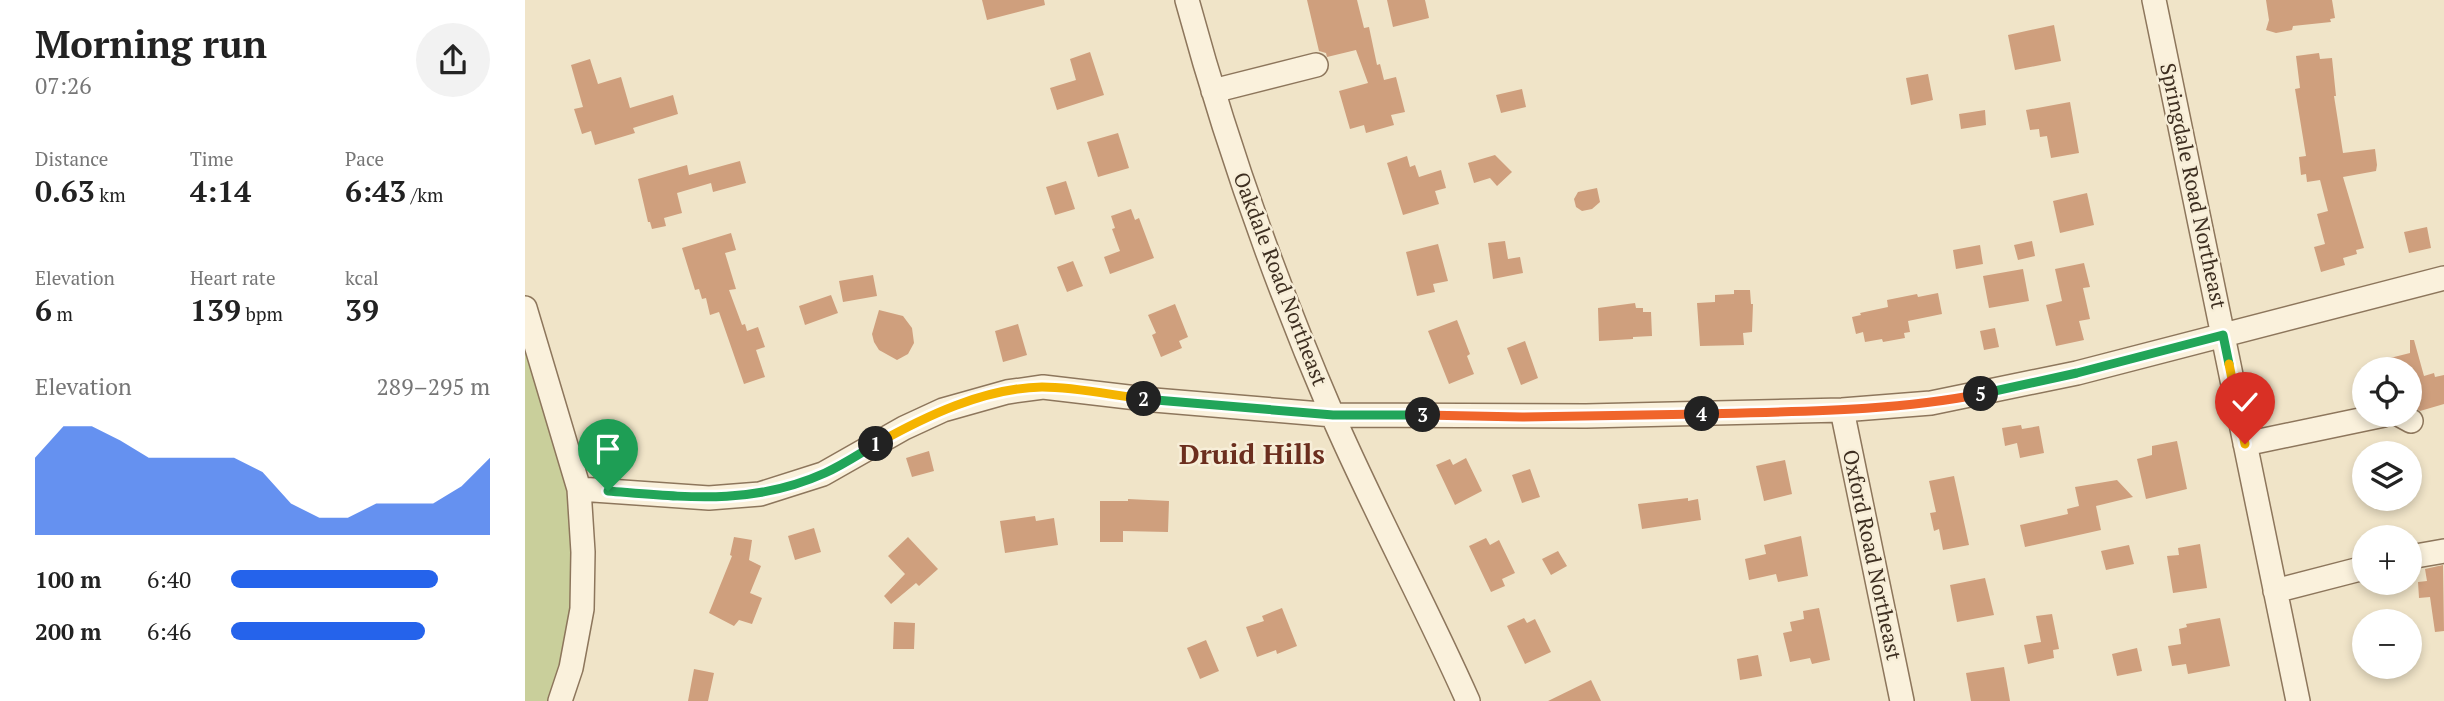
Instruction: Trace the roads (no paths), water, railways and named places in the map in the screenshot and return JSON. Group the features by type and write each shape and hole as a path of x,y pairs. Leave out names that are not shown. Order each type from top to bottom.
{"street":[{"name":"Oakdale Road Northeast","path":"1187,0 1253,216 1333,415 1468,701"},
{"name":"Springdale Road Northeast","path":"2154,0 2298,701"},
{"path":"1213,90 1316,65"},
{"path":"579,489 709,498 760,494 823,474 943,410 1007,392 1033,388 1333,415 1586,416 1892,407 1967,396 2077,373 2444,278"},
{"path":"525,308 579,489 583,552 582,609 571,668 560,701"},
{"name":"Oxford Road Northeast","path":"1842,410 1902,701"},
{"path":"2245,444 2352,422"},
{"path":"2422,555 2444,551"},
{"path":"2275,591 2352,571"}],"district":[{"name":"Druid Hills","path":"1252,454"}]}
